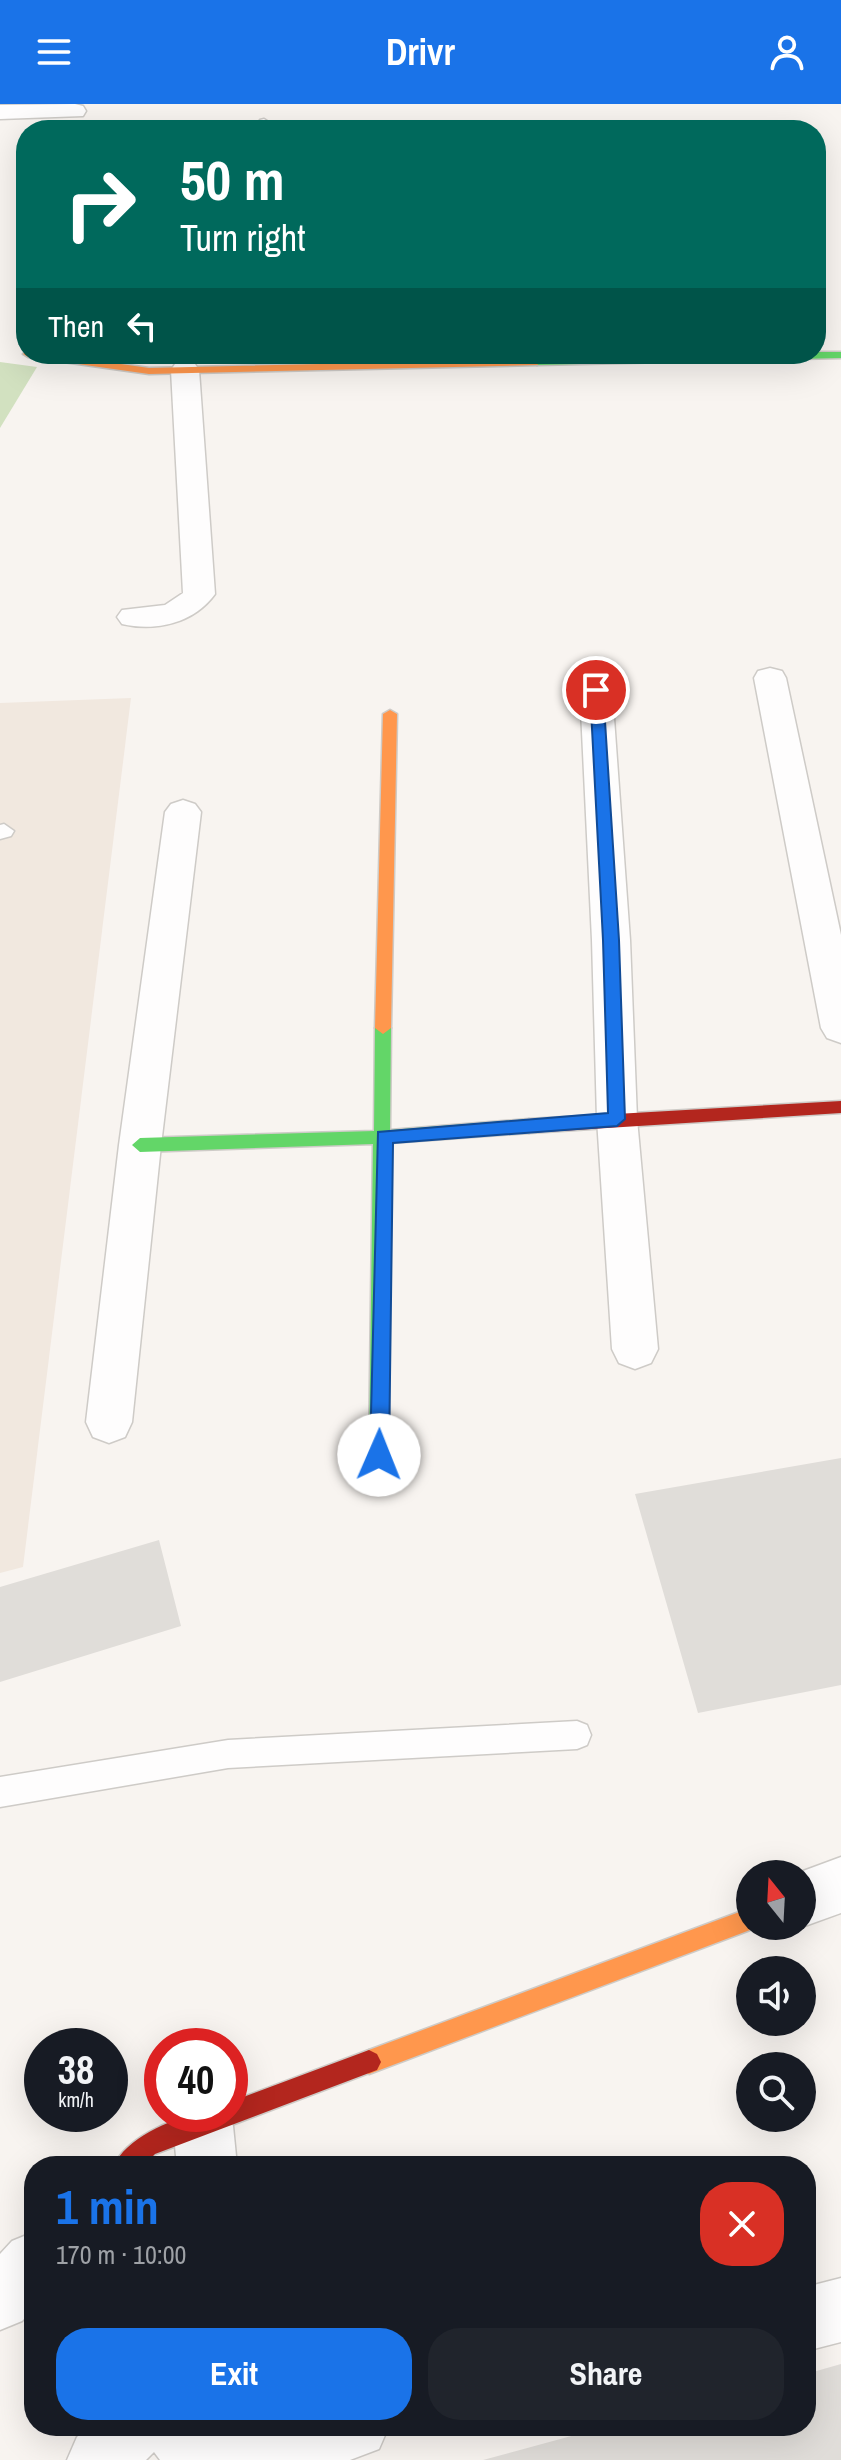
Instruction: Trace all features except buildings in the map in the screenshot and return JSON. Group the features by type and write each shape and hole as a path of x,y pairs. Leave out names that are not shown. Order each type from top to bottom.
{"street":[{"path":"0,112 75,111"},
{"path":"134,364 149,371 447,364"},
{"path":"133,617 169,616 191,607 199,594 185,370"},
{"path":"770,678 841,1028"},
{"path":"596,690 611,940 617,1119 635,1349"},
{"path":"379,1455 384,891 390,714"},
{"path":"109,1422 140,1145 183,812"},
{"path":"140,1145 384,1137 617,1119 841,1107"},
{"path":"816,1894 841,1885"},
{"path":"136,2156 147,2145 205,2146 736,1925"},
{"path":"0,2299 24,2274"},
{"path":"816,2316 841,2310"},
{"path":"100,2460 124,2436"},
{"path":"183,2436 201,2460"},
{"path":"201,2460 204,2436"},
{"path":"213,2460 314,2436"}],"lane":[{"path":"0,1792 228,1754 577,1735"}],"shaded area":[{"path":"131,698 23,1567 0,1573 0,703"}],"green space":[{"path":"0,362 37,367 0,428"}],"traffic: fast":[{"path":"826,355 841,355"},
{"path":"379,1455 383,1028"},
{"path":"140,1145 384,1137 529,1126"}],"traffic: slow":[{"path":"99,364 149,371 451,364"},
{"path":"383,1028 390,714"},
{"path":"369,2062 736,1924"}],"traffic: jam":[{"path":"529,1126 841,1107"},
{"path":"136,2156 147,2145 369,2062"}],"route":[{"path":"379,1455 384,1137 617,1119 611,940 596,690"}]}
